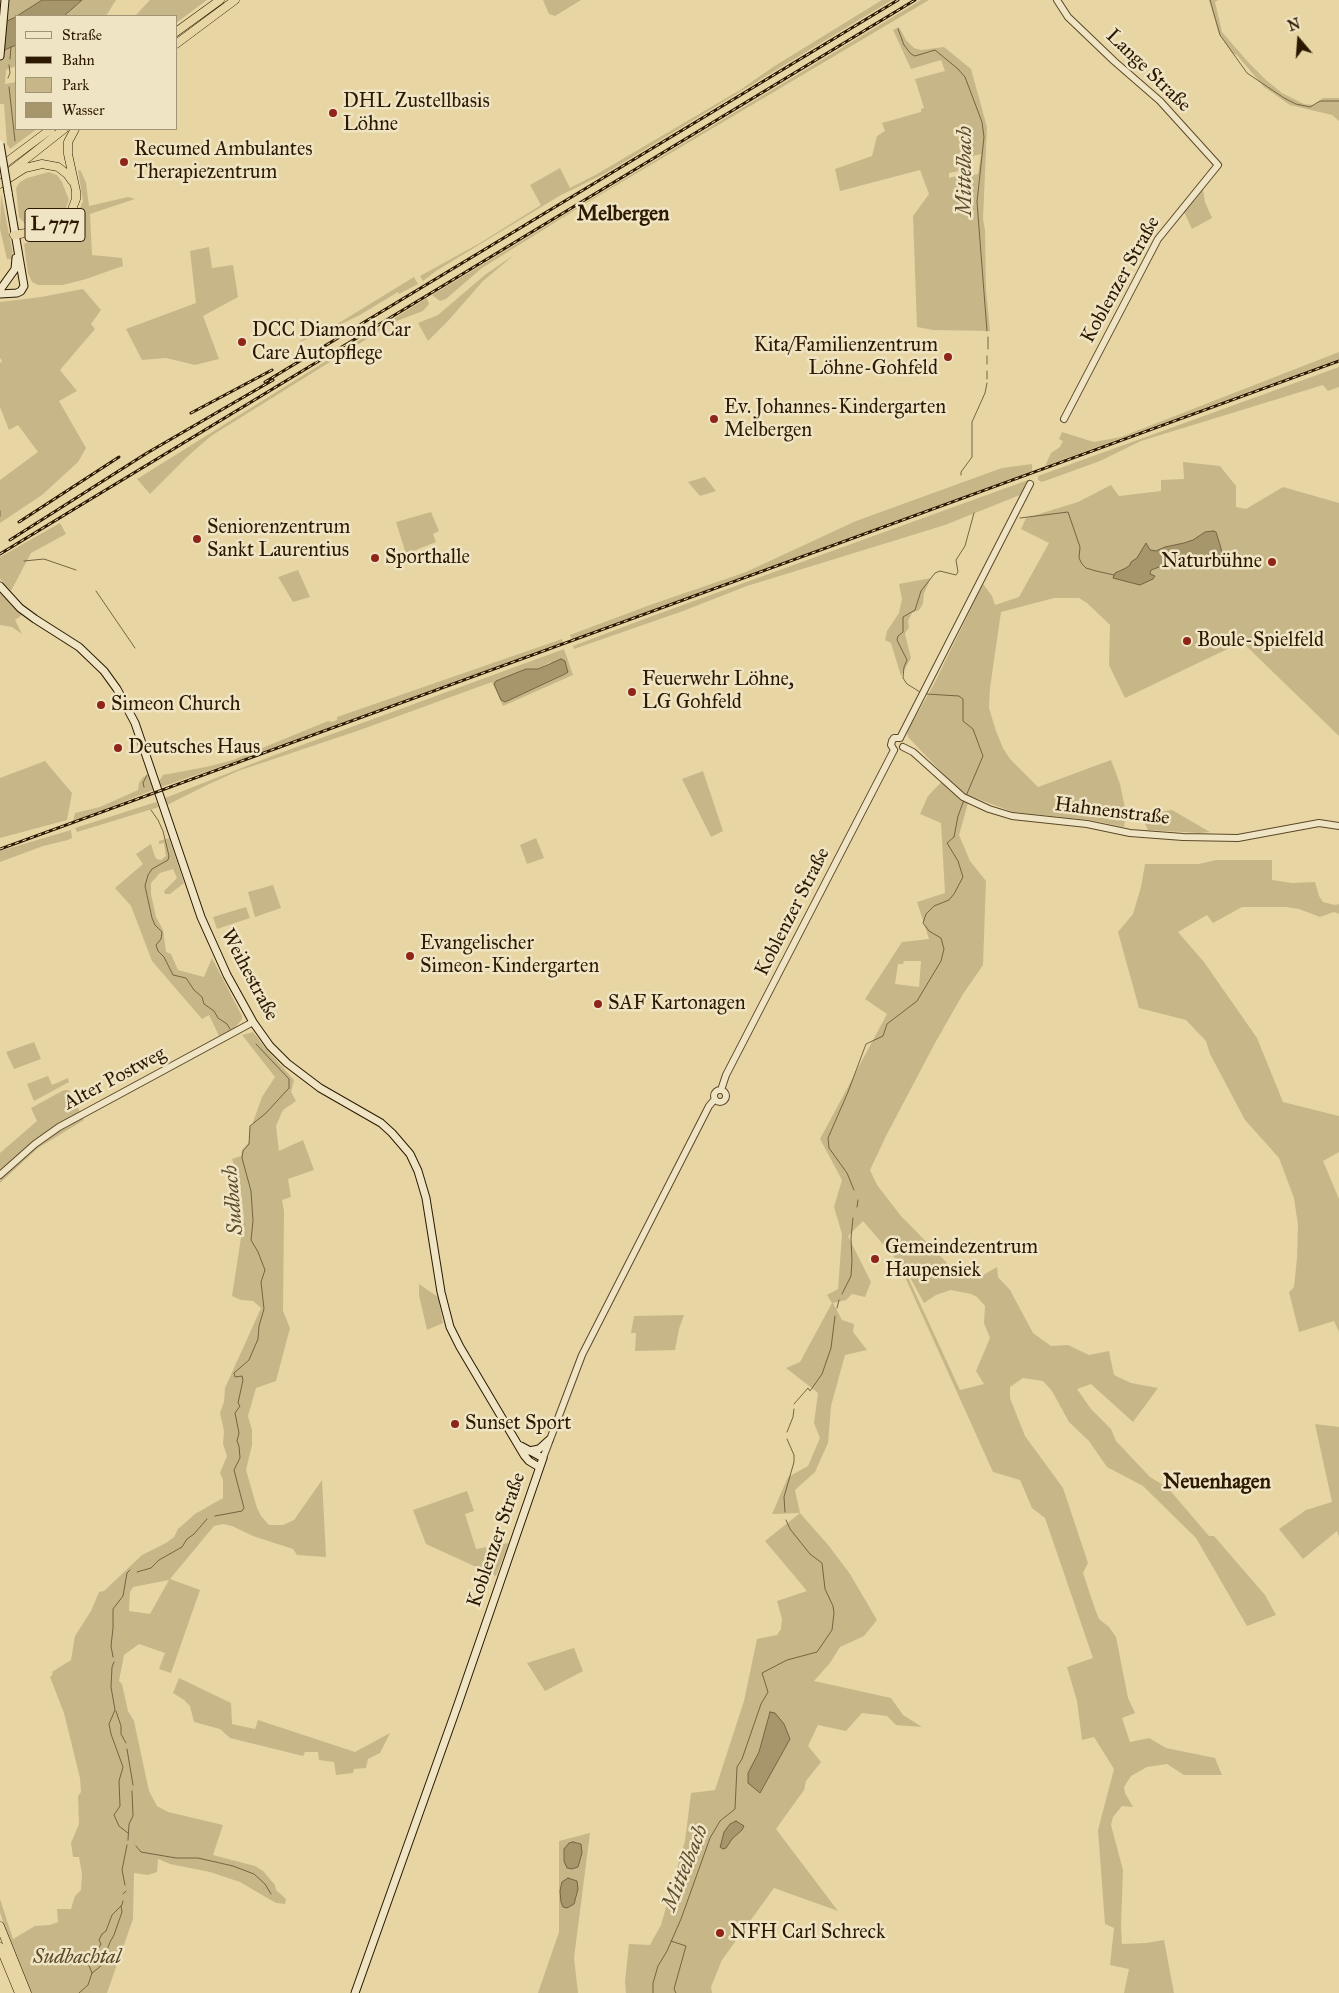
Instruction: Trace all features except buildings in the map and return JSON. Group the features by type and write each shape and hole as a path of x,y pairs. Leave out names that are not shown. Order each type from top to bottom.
{"highway":[{"path":"178,31 220,0"},
{"path":"178,43 235,0"},
{"path":"0,166 50,130"},
{"path":"0,180 63,130"},
{"name":"L 777","path":"14,235 56,225 64,219 74,206 76,191 68,154 68,142 74,130"},
{"path":"0,184 25,168 42,164 58,167 67,174 76,191"},
{"path":"0,1926 27,1993"},
{"path":"0,1947 19,1993"}],"main road":[{"path":"0,56 4,0"},
{"path":"0,139 14,235 24,286 17,293 0,294"},
{"path":"0,290 15,269 16,245"},
{"path":"8,280 18,276 22,279"},
{"path":"8,280 8,290 12,293"},
{"name":"Weihestraße","path":"0,586 20,608 34,619 79,647 104,671 118,689 135,723 201,917 230,983 270,1046 286,1063 320,1088 381,1123 392,1132 410,1154 417,1168 426,1198 441,1292 450,1327 463,1353 518,1444 529,1461 539,1467"},
{"path":"529,1451 539,1449 549,1440"},
{"name":"Weihestraße","path":"518,1444 543,1458"},
{"name":"Koblenzer Straße","path":"355,1993 543,1458"}],"street":[{"name":"Lange Straße","path":"1058,0 1068,17 1160,101 1218,165"},
{"name":"Koblenzer Straße","path":"1064,419 1158,239 1218,165"},
{"path":"900,738 1030,484"},
{"path":"894,738 900,738 904,743 903,747 894,750 891,745 892,741 894,738"},
{"name":"Hahnenstraße","path":"903,747 913,752 965,798 988,809 1012,816 1087,824 1157,836 1238,838 1319,824 1339,826"},
{"name":"Koblenzer Straße","path":"543,1458 585,1350 709,1106 716,1100 715,1092 721,1090 726,1075 894,750"},
{"name":"Alter Postweg","path":"0,1175 35,1144 59,1127 253,1022"}],"green space":[{"path":"0,0 42,0 19,15 15,15 14,18 0,24"},
{"path":"82,0 116,0 107,15 65,15"},
{"path":"150,0 207,0 178,22 178,15 136,15"},
{"path":"543,0 581,0 555,16 549,14"},
{"path":"882,0 892,0 606,173 561,195 436,271 423,281 420,276 480,243 541,205 530,185 560,168 570,188 597,174 740,90 773,67"},
{"path":"921,0 929,0 583,205 482,268 446,299 440,301 432,295"},
{"path":"1209,0 1218,0 1215,2 1222,32 1266,80 1282,93 1304,104 1314,105 1323,98 1339,98 1339,121 1332,115 1290,105 1264,87 1237,55 1232,53 1219,34"},
{"path":"899,27 906,40 914,48 921,50 944,47 971,69 987,127 983,219 990,331 933,330 917,327 913,216 929,194 920,170 840,191 835,169 872,156 877,136 885,131 882,123 921,112 921,109 924,108 915,79 945,71 941,60 911,69 893,30","holes":["981,154 978,174 961,178 960,175 949,178 949,173 959,171 956,160"]},
{"path":"15,45 15,66 6,70 5,84 15,82 15,130 36,130 10,149 7,144 4,104 0,104 0,52"},
{"path":"78,170 81,171 86,183 89,206 128,197 135,199 90,214 92,255 122,258 123,266 63,285 38,285 32,282 28,273 24,244 68,223 77,215 83,201"},
{"path":"49,172 57,175 62,182 69,200 66,208 49,221 34,226 25,224 19,217 16,188 20,182 27,178"},
{"path":"1203,190 1205,202 1212,218 1192,229 1184,212"},
{"path":"1,194 14,259 7,259 0,229"},
{"path":"209,247 212,268 233,265 238,297 203,316 219,359 195,365 166,358 142,360 126,329 196,303 190,251"},
{"path":"514,255 483,281 428,341 418,323 438,315 486,274"},
{"path":"414,277 418,284 399,294 398,292 360,315 320,334 299,342 314,331 319,333 329,329"},
{"path":"83,289 101,310 91,324 95,329 60,370 77,391 59,401 86,448 78,462 42,495 0,523 0,480 38,452 18,425 9,430 0,407 0,363 2,361 0,358 0,302"},
{"path":"427,298 429,304 423,311 394,322 211,436 150,494 137,479"},
{"path":"1339,352 1339,359 1045,466 1051,453 1060,447 1063,441 1059,439 1062,432 1094,442 1121,437"},
{"path":"1339,367 1339,387 1328,391 1323,385 1141,441 1100,461 1042,482 1038,480 1038,476"},
{"path":"1183,462 1220,466 1236,486 1236,507 1246,509 1283,487 1339,503 1339,736 1242,642 1125,698 1109,665 1110,625 1087,603 1079,598 1054,598 1001,612 989,708 1003,748 1010,759 1038,787 1111,760 1120,784 1126,813 1124,827 1090,820 1013,812 970,796 959,835 970,861 986,881 983,965 963,994 935,1043 870,1170 877,1185 901,1216 955,1271 963,1266 980,1277 997,1267 998,1277 1010,1290 1033,1333 1051,1346 1068,1345 1089,1355 1109,1351 1114,1375 1131,1383 1158,1388 1133,1422 1091,1384 1077,1389 1091,1409 1111,1429 1116,1441 1150,1477 1168,1488 1209,1536 1214,1536 1265,1595 1276,1615 1247,1626 1196,1538 1143,1486 1107,1467 1089,1441 1069,1422 1052,1391 1043,1381 1023,1378 1010,1387 1010,1398 1025,1436 1063,1488 1088,1563 1083,1573 1095,1609 1099,1619 1109,1627 1116,1637 1128,1698 1135,1713 1122,1718 1130,1742 1149,1738 1166,1748 1215,1758 1222,1775 1184,1775 1167,1764 1147,1767 1131,1776 1124,1787 1125,1793 1133,1807 1122,1806 1113,1817 1111,1825 1123,1870 1122,1944 1164,1940 1174,1993 1124,1993 1129,1969 1110,1965 1114,1928 1105,1924 1098,1830 1114,1769 1094,1737 1082,1740 1077,1701 1067,1667 1093,1658 1045,1518 1032,1508 1020,1480 993,1472 905,1277 906,1273 960,1390 984,1384 976,1371 990,1338 984,1323 985,1306 977,1297 971,1294 951,1290 936,1295 924,1303 907,1272 863,1221 848,1236 871,1282 865,1297 852,1294 846,1300 833,1303 842,1320 854,1324 853,1332 867,1350 845,1355 831,1406 828,1443 815,1472 795,1490 800,1513 772,1514 788,1477 808,1466 820,1438 814,1423 818,1393 786,1368 800,1362 832,1303 827,1295 838,1289 842,1234 834,1207 842,1180 820,1139 887,1014 865,999 902,942 929,939 917,902 945,893 941,823 920,814 928,796 946,777 908,737 907,732 934,684 983,584 992,596 995,605 1019,597 1049,543 1021,529 1026,518 1078,502 1111,485 1119,496 1161,491 1161,480 1184,479","holes":["904,961 921,961 919,987 895,984 898,964 903,964"]},
{"path":"1032,464 1032,471 572,641 570,635 746,572 856,521 1002,468"},
{"path":"705,477 716,491 700,496 688,482"},
{"path":"1028,480 1020,495 945,525 747,586 683,611 574,649 573,646 647,618"},
{"path":"431,512 439,531 433,534 436,542 406,554 396,522"},
{"path":"60,523 66,534 31,553 11,591 0,579 0,557"},
{"path":"298,570 310,597 293,602 278,577"},
{"path":"931,578 924,593 923,604 919,610 912,613 908,621 909,627 905,634 911,658 901,676 891,643 885,640 887,631 899,613 902,599 899,584"},
{"path":"0,593 22,615 15,620 22,634 12,627 0,625"},
{"path":"562,639 563,644 161,787 159,781 163,775 233,760 328,721 337,720 337,717"},
{"path":"564,649 573,675 503,706 492,682 360,730 238,771 167,805 165,798 272,756","holes":["550,662 565,674 505,702 501,700 526,669 538,669"]},
{"path":"45,761 72,793 67,820 0,838 0,778"},
{"path":"703,771 723,831 711,837 682,779"},
{"path":"149,775 153,790 73,822 75,813 100,807 138,790 139,783 143,777"},
{"path":"156,802 159,807 77,832 75,828"},
{"path":"1172,810 1210,832 1148,830 1141,815"},
{"path":"71,830 72,838 68,840 43,846 0,862 0,851"},
{"path":"169,838 184,883 170,894 165,894 164,891 177,878 173,869 160,873 151,883 151,894 156,917 163,930 166,952 171,954 178,970 204,977 212,958 242,1016 242,1019 234,1029 220,1038 209,1015 202,1019 152,961 131,906 115,888 143,864 136,854 151,844 157,859 161,860 166,856 164,843 159,844 159,841"},
{"path":"536,838 544,858 527,864 520,845"},
{"path":"1216,860 1272,860 1272,880 1292,883 1315,882 1323,902 1339,904 1339,914 1334,912 1320,917 1299,909 1286,907 1242,907 1213,923 1207,915 1178,932 1204,962 1257,1038 1283,1102 1339,1116 1339,1152 1323,1161 1339,1199 1339,1332 1334,1321 1299,1332 1289,1292 1294,1287 1298,1225 1294,1198 1279,1158 1245,1120 1210,1054 1206,1041 1186,1020 1139,1008 1118,932 1133,914 1145,864 1199,864"},
{"path":"273,885 281,908 255,917 248,892"},
{"path":"246,907 250,918 217,929 213,917"},
{"name":"Sudbachtal","path":"253,1032 294,1080 291,1092 296,1101 283,1110 276,1126 279,1151 303,1140 314,1170 288,1179 291,1197 282,1200 284,1211 283,1311 290,1328 276,1381 256,1388 248,1416 252,1430 252,1445 246,1470 257,1508 269,1525 283,1525 294,1520 322,1480 326,1557 297,1555 293,1549 253,1536 232,1526 223,1524 214,1526 170,1579 200,1590 171,1673 159,1669 165,1653 139,1644 124,1655 119,1681 122,1684 128,1711 134,1721 149,1791 157,1806 168,1812 223,1825 213,1855 255,1866 263,1871 275,1885 276,1890 286,1899 285,1904 276,1903 240,1882 210,1872 170,1864 158,1859 157,1872 148,1875 134,1873 133,1919 107,1993 31,1993 8,1938 0,1912 0,1899 13,1939 35,1926 50,1925 58,1922 57,1909 71,1909 75,1896 81,1890 82,1874 79,1857 73,1857 71,1843 79,1824 78,1796 81,1792 80,1778 64,1713 50,1677 53,1674 52,1672 71,1660 75,1636 91,1611 99,1592 104,1591 142,1555 174,1537 178,1529 195,1514 223,1498 223,1480 220,1473 227,1456 223,1444 224,1431 220,1413 224,1402 225,1388 261,1308 253,1301 241,1300 232,1296 244,1218 240,1183 232,1159 241,1156 242,1150 249,1142 250,1125 252,1125 262,1097 275,1077 242,1035","holes":["169,1580 150,1614 129,1611 130,1592 133,1587"]},
{"path":"34,1042 41,1059 14,1069 6,1052"},
{"path":"48,1076 52,1085 68,1078 69,1082 34,1101 27,1084"},
{"path":"64,1090 69,1090 84,1120 38,1148 0,1183 0,1153 37,1121 31,1108"},
{"path":"419,1284 438,1297 443,1323 427,1330 419,1295"},
{"path":"684,1315 675,1350 635,1351 636,1333 631,1333 634,1316"},
{"path":"1315,1424 1339,1427 1339,1537 1337,1531 1303,1559 1279,1529 1306,1510 1332,1502"},
{"path":"467,1491 474,1511 465,1514 476,1549 509,1543 496,1576 426,1544 413,1510"},
{"path":"800,1513 829,1546 850,1574 877,1620 864,1636 840,1647 830,1663 814,1681 891,1698 903,1715 922,1727 896,1725 887,1716 862,1713 846,1731 818,1725 808,1746 821,1762 806,1781 804,1790 776,1829 838,1911 774,1888 722,1960 711,1987 712,1993 626,1993 625,1981 629,1944 650,1945 661,1925 685,1841 691,1793 715,1790 744,1701 757,1639 777,1635 781,1629 782,1619 777,1601 807,1591 765,1541","holes":["770,1712 790,1739 760,1793 748,1774 759,1752"]},
{"path":"574,1648 583,1671 545,1691 527,1663"},
{"path":"179,1678 231,1703 232,1724 255,1729 258,1720 355,1752 390,1733 380,1753 368,1759 366,1768 354,1769 353,1773 336,1775 334,1762 319,1760 318,1752 305,1752 303,1756 230,1738 220,1729 194,1722 190,1706 173,1693"},
{"path":"590,1833 574,1958 578,1993 538,1993 559,1932 559,1841"}],"water":[{"path":"42,0 82,0 65,15 19,15"},
{"path":"15,17 15,45 0,52 0,24"},
{"path":"1205,532 1216,532 1224,559 1221,563 1218,563 1213,558 1200,564 1189,561 1177,564 1173,562 1151,570 1150,574 1155,576 1153,579 1140,585 1113,578 1115,573 1126,568 1137,558 1146,543 1150,550 1156,551 1193,540"},
{"path":"561,659 565,661 568,672 505,702 501,700 494,684 496,681 526,669 538,669"},
{"path":"770,1712 775,1713 784,1724 790,1739 760,1793 748,1783 748,1773 759,1752"},
{"path":"736,1821 744,1826 726,1848 723,1849 720,1847 724,1832 730,1824"},
{"path":"569,1843 581,1844 582,1853 578,1867 572,1869 567,1868 564,1861 564,1849"},
{"path":"568,1878 577,1881 578,1889 574,1904 567,1908 563,1907 560,1891 562,1882"}],"waterway":[{"path":"1210,0 1220,35 1247,73 1296,104 1310,107 1320,101 1339,101"},
{"name":"Mittelbach","path":"898,29 904,45 911,54 915,56 935,50 958,69 965,77 982,122 984,137 977,202 987,331"},
{"name":"Sudbach","path":"10,59 11,47"},
{"name":"Sudbach","path":"8,78 10,73 9,65"},
{"name":"Sudbach","path":"9,87 15,141"},
{"name":"Mittelbach","path":"988,337 988,349"},
{"name":"Mittelbach","path":"987,356 987,364"},
{"name":"Mittelbach","path":"987,371 987,379"},
{"name":"Mittelbach","path":"961,475 961,472 972,457 972,422 985,393 987,383"},
{"name":"Sudbach","path":"0,511 0,516"},
{"path":"1020,518 1068,512 1080,547 1079,558 1082,564 1086,568 1114,575"},
{"name":"Mittelbach","path":"920,692 907,684 903,678 907,660 897,640 898,636 903,632 903,617 915,610 921,591 935,573 940,571 956,575 958,572 956,560 965,546 974,513"},
{"name":"Sudbach","path":"24,561 44,559 76,570"},
{"name":"Sudbach","path":"96,591 135,648"},
{"name":"Mittelbach","path":"926,694 959,696 963,699 963,721 973,729 983,756 966,796"},
{"name":"Sudbach","path":"144,787 143,783 147,775"},
{"name":"Mittelbach","path":"854,1190 847,1173 829,1148 828,1138 866,1044 883,1036 887,1024 917,1001 941,961 944,949 941,938 929,931 923,923 926,914 934,906 949,900 963,877 958,861 947,843 954,837 958,816 964,800"},
{"name":"Sudbach","path":"151,810 163,831 169,856 168,860 152,869 145,886 152,918 155,925 162,932 161,939 156,945 158,951 164,957 173,975 186,978 194,990 202,997 204,1004 214,1011 218,1018 227,1024 230,1029"},
{"name":"Sudbach","path":"215,1516 242,1511 244,1508 234,1470 240,1458 237,1441 239,1433 235,1413 240,1406 238,1403 243,1380 242,1376 235,1377 234,1373 249,1360 258,1339 259,1326 264,1309 261,1282 265,1270 251,1240 253,1221 251,1191 242,1158 243,1151 249,1144 250,1126 266,1113 289,1088 289,1079 256,1044"},
{"name":"Mittelbach","path":"857,1207 858,1200"},
{"name":"Mittelbach","path":"842,1294 851,1276 853,1218"},
{"name":"Mittelbach","path":"837,1308 839,1300"},
{"name":"Mittelbach","path":"794,1404 808,1388 810,1391 822,1374 831,1348 835,1316"},
{"name":"Mittelbach","path":"787,1432 794,1409"},
{"name":"Mittelbach","path":"785,1512 784,1497 794,1462 794,1455 787,1439"},
{"name":"Sudbach","path":"137,1572 151,1568 159,1560 182,1547 187,1539 207,1519"},
{"name":"Mittelbach","path":"653,1993 653,1983 658,1966 681,1919 710,1838 720,1821 735,1809 737,1767 742,1759 761,1704 768,1692 762,1673 787,1660 817,1652 832,1630 833,1606 825,1589 822,1563 810,1554 790,1529 786,1520"},
{"name":"Sudbach","path":"113,1657 111,1646 113,1609 123,1596 127,1573 130,1570"},
{"name":"Sudbach","path":"114,1662 111,1687 115,1710 109,1724 123,1767 119,1781 120,1806 114,1815 119,1826 128,1833"},
{"name":"Sudbach","path":"116,1711 121,1726 121,1734 126,1743"},
{"name":"Sudbach","path":"127,1749 133,1785"},
{"name":"Sudbach","path":"128,1840 129,1824 133,1816 132,1791"},
{"name":"Sudbach","path":"125,1885 122,1870 127,1845"},
{"path":"136,1846 141,1852 176,1858 198,1858 233,1866 254,1874 265,1884 271,1894"},
{"name":"Sudbach","path":"123,1894 126,1891"},
{"name":"Sudbach","path":"92,1973 88,1959 98,1949 101,1944 99,1940 102,1934 106,1931 112,1915 122,1905 123,1901"},
{"name":"Sudbach","path":"79,1993 88,1985 92,1973 101,1966 122,1912 121,1906"},
{"path":"671,1941 686,1946 674,1989 676,1993"}],"railway":[{"path":"265,382 898,0"},
{"path":"0,554 915,0"},
{"path":"0,849 1339,361"},
{"path":"191,413 272,370"},
{"path":"10,540 147,453 273,380"},
{"path":"19,522 119,457"}],"place":[{"name":"DHL Zustellbasis Löhne","path":"333,113"},
{"name":"Recumed Ambulantes Therapiezentrum","path":"124,162"},
{"name":"DCC Diamond Car Care Autopflege","path":"242,342"},
{"name":"Kita/Familienzentrum Löhne-Gohfeld","path":"948,357"},
{"name":"Ev. Johannes-Kindergarten Melbergen","path":"714,419"},
{"name":"Seniorenzentrum Sankt Laurentius","path":"197,539"},
{"name":"Sporthalle","path":"375,558"},
{"name":"Naturbühne","path":"1272,562"},
{"name":"Boule-Spielfeld","path":"1187,641"},
{"name":"Feuerwehr Löhne, LG Gohfeld","path":"632,692"},
{"name":"Simeon Church","path":"101,705"},
{"name":"Deutsches Haus","path":"118,748"},
{"name":"Evangelischer Simeon-Kindergarten","path":"410,956"},
{"name":"SAF Kartonagen","path":"598,1004"},
{"name":"Gemeindezentrum Haupensiek","path":"875,1259"},
{"name":"Sunset Sport","path":"455,1424"},
{"name":"NFH Carl Schreck","path":"720,1933"}],"district":[{"name":"Melbergen","path":"623,215"},
{"name":"Neuenhagen","path":"1217,1483"}]}
